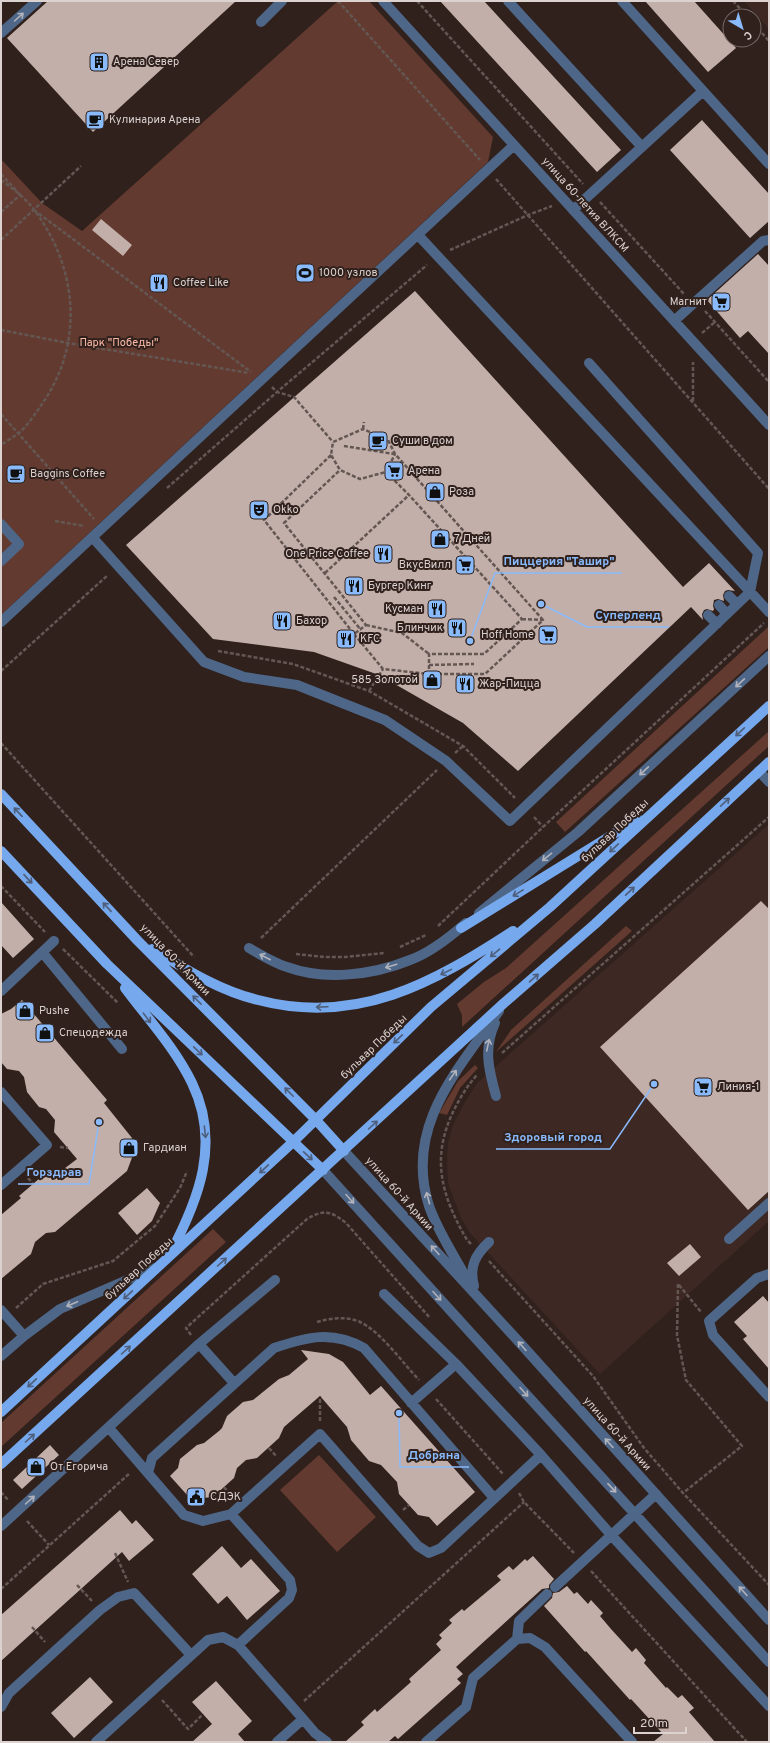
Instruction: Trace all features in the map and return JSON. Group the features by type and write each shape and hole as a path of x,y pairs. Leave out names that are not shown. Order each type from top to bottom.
{"main road":[{"name":"бульвар Победы","path":"1,1412 293,1142 431,1007 550,907 769,706"},
{"path":"1,1464 504,1003 595,924 769,762"},
{"name":"улица 60-й Армии","path":"1,794 138,941 316,1120 344,1151"},
{"path":"461,928 658,807"},
{"path":"1,851 107,964 323,1170"},
{"path":"138,941 194,974 257,1000 312,1008 349,1006 388,997 409,990 467,961 550,907"},
{"path":"107,964 177,1058 192,1083 200,1102 204,1122 207,1145 204,1166 197,1193 182,1229 162,1264"}],"street":[{"path":"1,33 37,1"},
{"path":"260,22 282,1"},
{"name":"улица 60-летия ВЛКСМ","path":"383,1 769,425"},
{"path":"508,1 642,147"},
{"path":"622,1 769,164"},
{"path":"573,210 703,91"},
{"path":"1,622 103,529 514,145"},
{"path":"418,235 769,612"},
{"path":"674,321 767,239"},
{"path":"93,538 204,662 244,676 297,685 385,720 446,762 510,821 750,592 758,553 589,363"},
{"path":"1,524 20,544 1,561"},
{"path":"729,596 737,604"},
{"path":"719,605 727,614"},
{"path":"708,615 717,624"},
{"path":"249,948 287,968 317,974 348,974 381,969 411,960 439,944 461,928 578,832 769,656"},
{"path":"759,771 769,782"},
{"path":"1,991 54,941"},
{"path":"42,952 122,1049"},
{"path":"496,1096 488,1065 487,1051 491,1031 504,1003"},
{"path":"476,1295 437,1225 424,1185 423,1153 431,1116 446,1088 504,1003"},
{"path":"1,1092 47,1145 1,1186"},
{"name":"улица 60-й Армии","path":"344,1151 767,1614"},
{"path":"323,1170 769,1662"},
{"path":"729,1239 769,1203"},
{"path":"476,1295 472,1277 473,1263 479,1252 489,1242"},
{"path":"1,1356 24,1336 60,1309 162,1264"},
{"path":"769,1274 758,1278 709,1321 713,1335 769,1397"},
{"path":"1,1526 199,1344 276,1280"},
{"path":"384,1294 456,1364 541,1455 612,1536 769,1706"},
{"path":"4,1313 24,1336"},
{"path":"148,1473 152,1458 274,1348 299,1340 334,1337 350,1341 364,1348 494,1498"},
{"path":"199,1344 234,1383"},
{"path":"411,1403 456,1364"},
{"path":"109,1428 184,1516 203,1521 231,1514 320,1434 418,1546 429,1553 441,1548 541,1455"},
{"path":"517,1639 519,1621 656,1494"},
{"path":"231,1514 290,1580 292,1590 289,1598 238,1645"},
{"path":"1,1707 9,1692 100,1610 118,1597 134,1593 191,1655"},
{"path":"96,1742 208,1640 223,1637 238,1645 315,1733 327,1742"},
{"path":"426,1742 466,1707 473,1678 517,1639 530,1638 545,1647 632,1742"},
{"path":"277,1742 303,1719"}],"path":[{"path":"338,1 769,488"},
{"path":"417,1 693,304 704,309 769,382"},
{"path":"762,33 769,41"},
{"path":"1,240 81,166"},
{"path":"1,174 34,210 50,233 62,259 69,286 71,315 68,343 61,369 49,394 34,416 19,433 1,445"},
{"path":"1,180 20,194"},
{"path":"1,212 20,194"},
{"path":"164,491 277,392 438,256 528,215 565,201"},
{"path":"1,330 68,343 252,373 34,210"},
{"path":"294,397 333,442 331,455 264,520 383,669 429,674 485,674 543,620"},
{"path":"1,414 103,529"},
{"path":"363,429 364,422"},
{"path":"333,442 363,429 388,440 395,454 543,620"},
{"path":"344,446 395,454"},
{"path":"331,455 340,470 360,479 386,472 395,454"},
{"path":"340,470 284,523 366,625 402,633 429,654 484,654 522,619"},
{"path":"386,472 410,495 522,619 543,620"},
{"path":"325,573 410,495"},
{"path":"55,521 103,529"},
{"path":"1,671 118,566"},
{"path":"334,597 361,630"},
{"path":"354,634 366,625"},
{"path":"429,654 429,674"},
{"path":"430,665 474,664"},
{"path":"369,692 383,669"},
{"path":"1,743 195,958"},
{"path":"260,937 463,746"},
{"path":"769,817 472,1080 448,1121 443,1139 441,1156 441,1172 444,1191 450,1208 467,1240 495,1266 593,1376 644,1448 683,1493 769,1585"},
{"path":"1,886 54,941 122,1007"},
{"path":"4,1313 43,1284 113,1261 155,1226 180,1188 188,1169"},
{"path":"199,1344 186,1328 307,1219 320,1212 332,1213 346,1223 434,1322 428,1337"},
{"path":"683,1493 742,1446 686,1380 678,1334 678,1284 709,1321"},
{"path":"315,1323 333,1318 359,1321 378,1335 512,1483 524,1502 583,1563 747,1742"},
{"path":"320,1396 320,1434"},
{"path":"1,1589 140,1464"},
{"path":"295,1710 524,1502"},
{"path":"115,1553 134,1593"},
{"path":"77,1585 100,1610"},
{"path":"32,1627 53,1651"},
{"path":"154,1690 188,1729 203,1714"}],"shaded area":[{"path":"744,1 769,1 769,29 762,21 762,8 750,8"},
{"path":"769,824 769,1221 600,1374 470,1233 461,1218 448,1183 448,1143 453,1125 477,1083"}],"green space":[{"name":"Парк \"Победы\"","path":"338,1 369,1 493,137 488,162 1,615 1,159 42,203 82,231"},
{"path":"768,627 769,647 565,832 556,822"},
{"path":"769,731 769,746 462,1027 462,1015 457,1004 484,982 506,968"},
{"path":"626,926 632,931 496,1052 511,1030"},
{"path":"475,1065 478,1068 460,1088 447,1115 439,1113 458,1081"},
{"path":"213,1229 226,1242 1,1447 1,1423"},
{"path":"319,1455 376,1517 337,1552 280,1490"}],"building":[{"name":"Арена Север","path":"48,1 236,1 93,132 7,38"},
{"path":"440,1 484,1 621,150 597,172"},
{"path":"645,1 694,1 722,32 722,48 736,48 708,72"},
{"path":"702,120 769,194 769,221 750,238 670,150"},
{"path":"101,219 132,245 123,256 92,230"},
{"path":"758,254 769,266 769,354 748,331 740,338 707,300"},
{"name":"Арена","path":"415,291 683,587 709,563 735,591 725,591 723,595 724,601 718,599 714,600 713,611 707,609 704,610 702,614 703,620 691,607 518,771 463,723 379,675 314,652 213,639 126,545"},
{"name":"Линия-1","path":"761,901 769,909 769,1191 748,1210 600,1047"},
{"path":"1,902 34,939 13,958 1,945"},
{"path":"22,1000 107,1100 104,1103 132,1138 133,1155 127,1171 55,1232 46,1233 35,1242 31,1254 1,1279 1,1215 21,1198 19,1196 47,1172 52,1178 77,1159 54,1132 55,1120 46,1109 39,1107 27,1092 24,1077 19,1071 7,1069 1,1062 1,1014 11,1009"},
{"path":"147,1188 160,1203 152,1221 137,1235 118,1213"},
{"path":"690,1244 701,1257 679,1276 667,1263"},
{"path":"763,1296 769,1303 769,1369 743,1339 747,1336 734,1322"},
{"path":"301,1350 329,1354 343,1362 370,1395 381,1386 475,1492 437,1526 429,1517 418,1515 399,1494 397,1482 381,1465 369,1461 351,1440 347,1427 320,1396 284,1427 279,1438 257,1458 246,1460 237,1468 234,1478 213,1497 203,1498 196,1505 170,1476 178,1468 180,1459 197,1445 204,1443 219,1431 222,1428 227,1416 243,1402 253,1400 279,1379 289,1375 308,1359"},
{"name":"От Егорича","path":"50,1445 59,1455 22,1489 13,1480"},
{"path":"120,1510 132,1524 136,1520 154,1540 129,1561 122,1552 1,1661 1,1615"},
{"path":"222,1546 241,1568 251,1559 280,1591 247,1620 227,1596 218,1604 192,1574"},
{"path":"533,1556 554,1579 549,1585 549,1588 542,1589 456,1667 463,1674 457,1679 461,1683 398,1739 395,1736 388,1742 345,1742 364,1725 361,1722 375,1709 377,1712 411,1682 409,1679 441,1650 436,1644 442,1638 439,1635 452,1623 449,1620 462,1609 464,1611 501,1580 497,1576 509,1566 513,1570 525,1559 527,1561"},
{"path":"567,1586 574,1594 577,1592 588,1604 591,1600 603,1613 600,1616 611,1629 632,1652 636,1648 646,1660 644,1663 666,1688 667,1687 678,1698 682,1695 694,1708 689,1712 715,1742 653,1742 663,1734 586,1651 585,1652 544,1606 552,1598 553,1593 559,1592"},
{"path":"90,1677 113,1702 74,1738 51,1713"},
{"path":"216,1681 252,1721 238,1734 245,1742 192,1742 212,1724 192,1702"}],"place":[{"name":"Арена Север","path":"99,62"},
{"name":"Кулинария Арена","path":"95,120"},
{"name":"1000 узлов","path":"305,273"},
{"name":"Coffee Like","path":"159,283"},
{"name":"Магнит","path":"721,302"},
{"name":"Суши в дом","path":"378,441"},
{"name":"Арена","path":"394,471"},
{"name":"Baggins Coffee","path":"16,474"},
{"name":"Роза","path":"435,492"},
{"name":"Okko","path":"259,510"},
{"name":"7 Дней","path":"440,539"},
{"name":"One Price Coffee","path":"383,554"},
{"name":"ВкусВилл","path":"465,565"},
{"name":"Бургер Кинг","path":"354,586"},
{"name":"Суперленд","path":"541,604"},
{"name":"Кусман","path":"437,609"},
{"name":"Бахор","path":"282,621"},
{"name":"Блинчик","path":"457,628"},
{"name":"Hoff Home","path":"548,635"},
{"name":"KFC","path":"346,639"},
{"name":"Пиццерия \"Ташир\"","path":"470,641"},
{"name":"585 Золотой","path":"432,680"},
{"name":"Жар-Пицца","path":"465,684"},
{"name":"Pushe","path":"25,1011"},
{"name":"Спецодежда","path":"45,1033"},
{"name":"Здоровый город","path":"654,1084"},
{"name":"Линия-1","path":"703,1087"},
{"name":"Горздрав","path":"99,1122"},
{"name":"Гардиан","path":"129,1148"},
{"name":"Добряна","path":"399,1413"},
{"name":"От Егорича","path":"36,1467"},
{"name":"СДЭК","path":"196,1497"}]}
